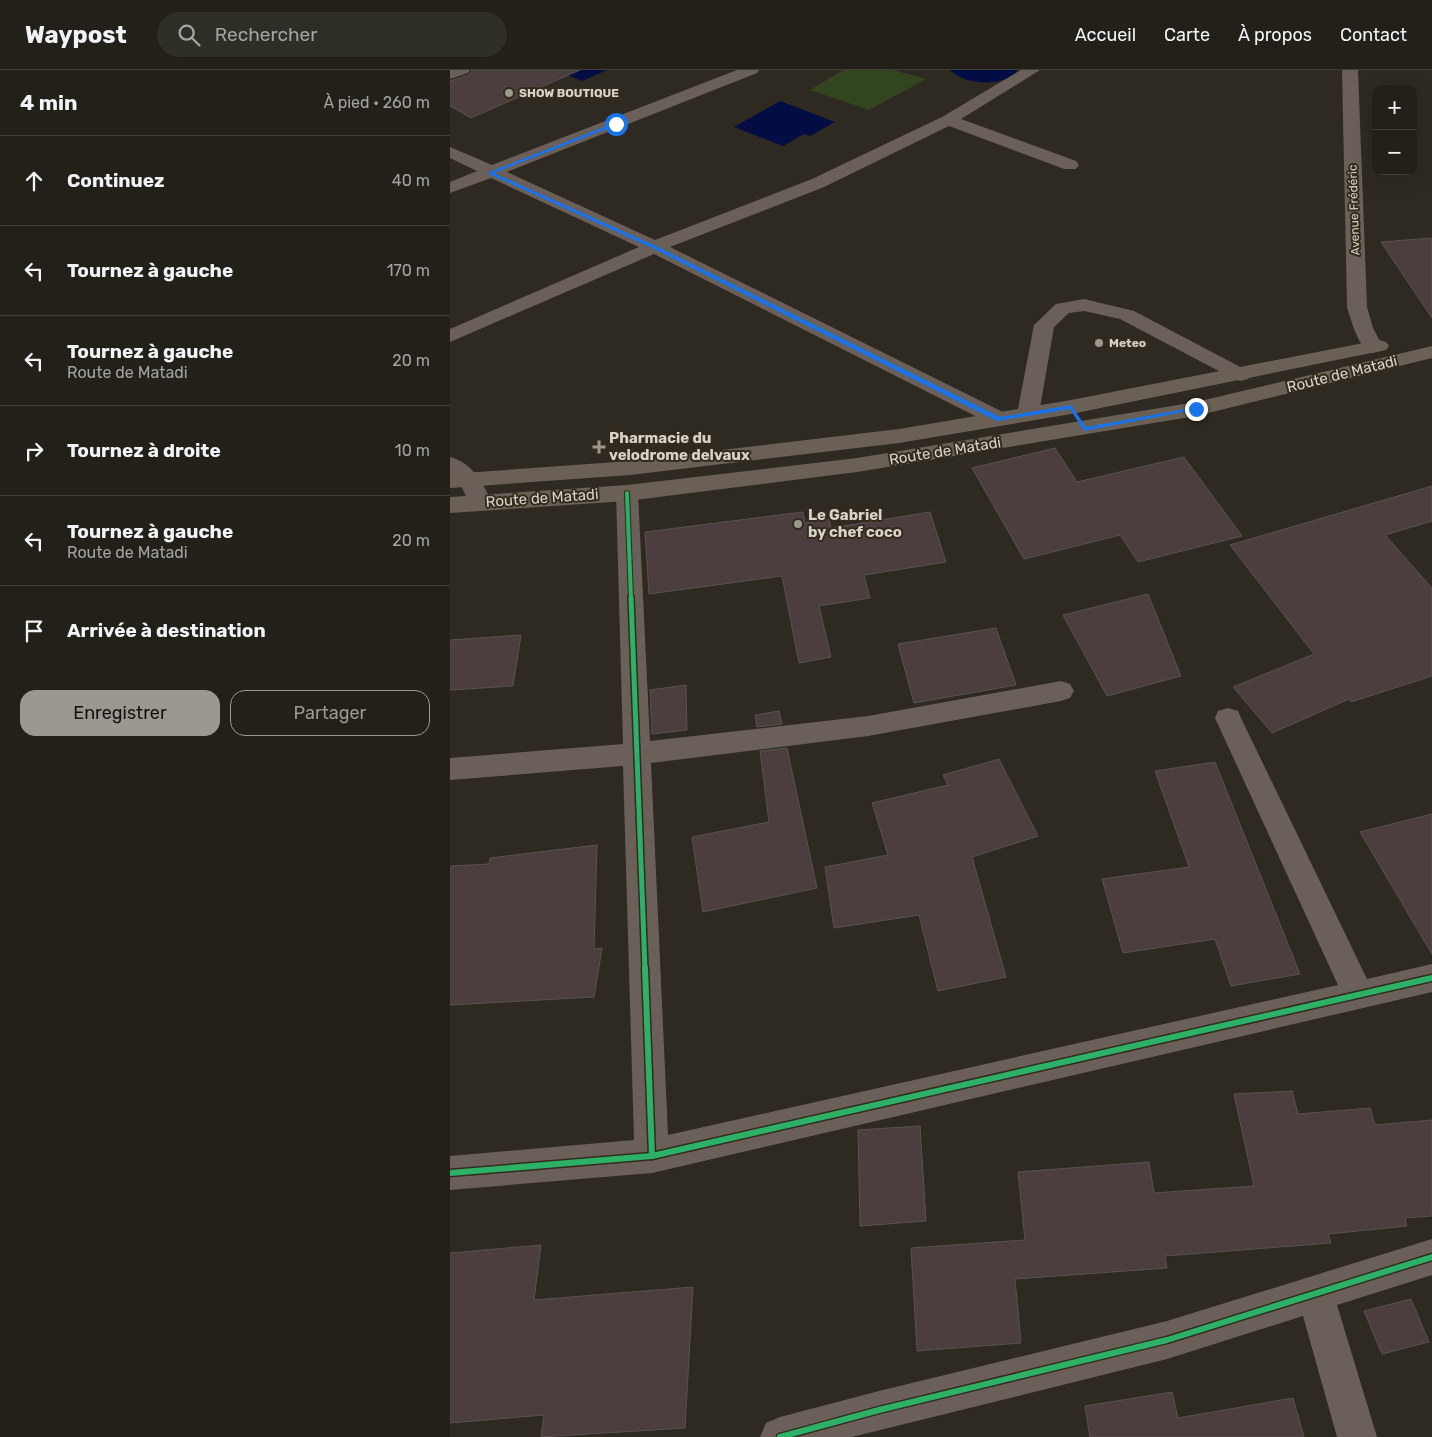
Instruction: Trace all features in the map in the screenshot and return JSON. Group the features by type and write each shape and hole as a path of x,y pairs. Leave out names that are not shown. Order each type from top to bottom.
{"main road":[{"name":"Route de Matadi","path":"460,480 630,468 899,436 1071,407 1432,335"},
{"name":"Route de Matadi","path":"450,505 627,493 858,465 1196,409 1432,352"},
{"path":"1071,407 1084,429"}],"street":[{"path":"450,74 462,70"},
{"path":"450,188 752,70"},
{"path":"450,336 654,247 818,183 948,120 1032,70"},
{"name":"Avenue Frédéric","path":"1350,70 1357,307 1362,328 1373,347"},
{"path":"948,120 1070,165"},
{"path":"450,152 490,173 654,247 999,419"},
{"path":"1028,414 1044,325 1063,308 1084,305 1127,315 1241,374"},
{"path":"450,464 460,480 480,503"},
{"path":"627,493 635,754 652,1156"},
{"path":"450,769 635,754 868,726 1061,691"},
{"path":"1228,718 1358,994"},
{"path":"450,1173 652,1156 1432,978"},
{"path":"780,1437 879,1410 1167,1340 1432,1257"},
{"path":"1315,1294 1357,1437"}],"green space":[{"path":"843,70 893,70 926,79 869,110 810,90"}],"shaded area":[{"path":"555,70 607,70 582,81"},
{"path":"950,70 1018,70 1012,76 1003,80 984,82 965,79"},
{"path":"780,101 835,122 810,136 804,134 783,146 734,127"}],"building":[{"path":"472,70 580,70 471,118 450,106 450,81 469,75"},
{"path":"1432,238 1432,318 1381,242"},
{"path":"1055,448 1077,482 1184,457 1242,536 1138,562 1120,535 1024,559 972,468"},
{"path":"1432,486 1432,521 1385,535 1432,588 1432,676 1351,702 1349,699 1272,733 1233,687 1314,654 1230,545"},
{"path":"803,512 805,523 829,519 831,528 930,512 946,562 864,575 870,598 819,606 831,657 799,663 782,576 649,594 645,532"},
{"path":"1148,594 1181,676 1107,696 1063,615"},
{"path":"996,628 1016,685 914,703 898,644"},
{"path":"521,635 513,686 450,690 450,640"},
{"path":"686,685 687,730 652,734 650,690"},
{"path":"779,711 782,724 757,727 755,715"},
{"path":"787,748 817,888 703,912 692,837 769,822 760,751"},
{"path":"999,759 1038,836 972,857 1006,977 938,991 919,915 834,928 825,867 888,855 872,803 948,785 943,775"},
{"path":"1215,762 1300,974 1231,986 1215,939 1123,953 1102,879 1189,867 1155,771"},
{"path":"1432,814 1432,954 1360,832"},
{"path":"597,845 594,949 602,948 594,997 450,1005 450,866 489,864 490,858"},
{"path":"1292,1091 1298,1114 1370,1108 1375,1125 1432,1120 1432,1216 1405,1218 1407,1226 1328,1234 1331,1243 1165,1256 1167,1268 1015,1279 1021,1343 917,1351 911,1248 1025,1240 1018,1172 1149,1162 1154,1193 1254,1186 1234,1094"},
{"path":"920,1126 926,1221 860,1226 858,1130"},
{"path":"541,1245 534,1300 693,1287 685,1428 541,1437 544,1415 450,1423 450,1253"},
{"path":"1411,1299 1429,1342 1382,1354 1364,1311"},
{"path":"1172,1392 1178,1418 1293,1398 1304,1437 1090,1437 1085,1406"}],"cycle path":[{"path":"627,493 652,1156"},
{"path":"450,1173 652,1156 1432,978"},
{"path":"780,1437 879,1410 1167,1340 1432,1257"}],"place":[{"name":"SHOW BOUTIQUE","path":"509,93"},
{"name":"Meteo","path":"1099,343"},
{"name":"Pharmacie du velodrome delvaux","path":"599,447"},
{"name":"Le Gabriel by chef coco","path":"798,524"}],"route":[{"path":"616,124 490,173 654,247 999,419 1071,407 1084,429 1196,409"}]}
